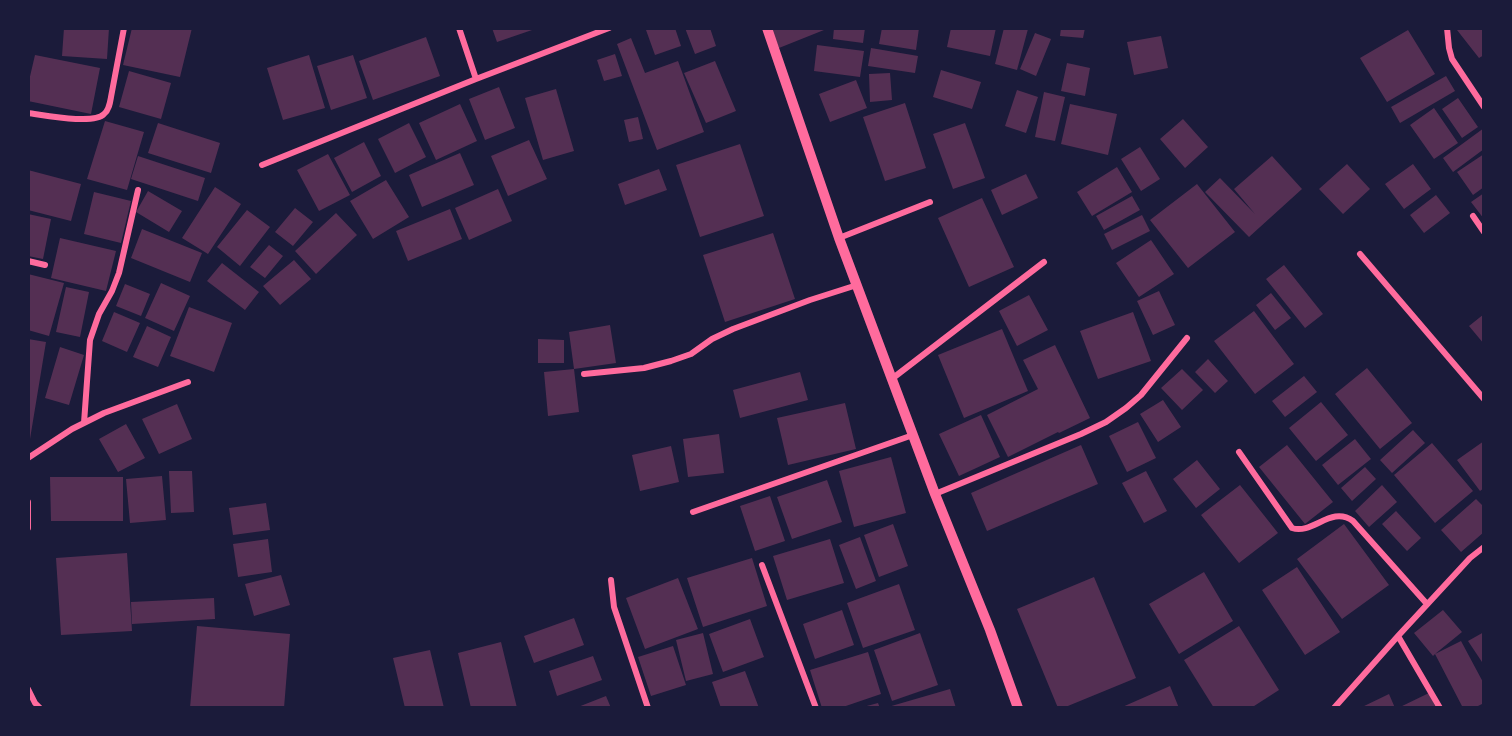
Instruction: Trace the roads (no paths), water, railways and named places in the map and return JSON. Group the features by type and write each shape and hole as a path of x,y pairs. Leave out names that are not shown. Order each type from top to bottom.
{"street":[{"path":"28,113 90,120 104,114 111,97 123,28"},
{"path":"459,28 476,79"},
{"path":"262,165 609,28"},
{"path":"767,28 839,238 1018,708"},
{"path":"1447,28 1452,59 1484,107"},
{"path":"84,423 90,340 99,314 119,273 138,190"},
{"path":"839,238 930,202"},
{"path":"1473,216 1484,232"},
{"path":"1360,254 1484,399"},
{"path":"28,261 45,265"},
{"path":"893,378 1044,262"},
{"path":"584,374 644,368 670,361 691,354 733,328 857,285"},
{"path":"936,494 1106,422 1141,395 1187,338"},
{"path":"28,458 72,429 104,413 188,382"},
{"path":"693,512 913,435"},
{"path":"1239,452 1292,528 1299,529 1335,516 1347,517 1427,604"},
{"path":"28,502 28,528"},
{"path":"1334,708 1427,604 1470,558 1484,547"},
{"path":"762,565 816,708"},
{"path":"610,580 614,607 648,708"},
{"path":"1398,636 1440,708"},
{"path":"28,689 34,704"}]}
